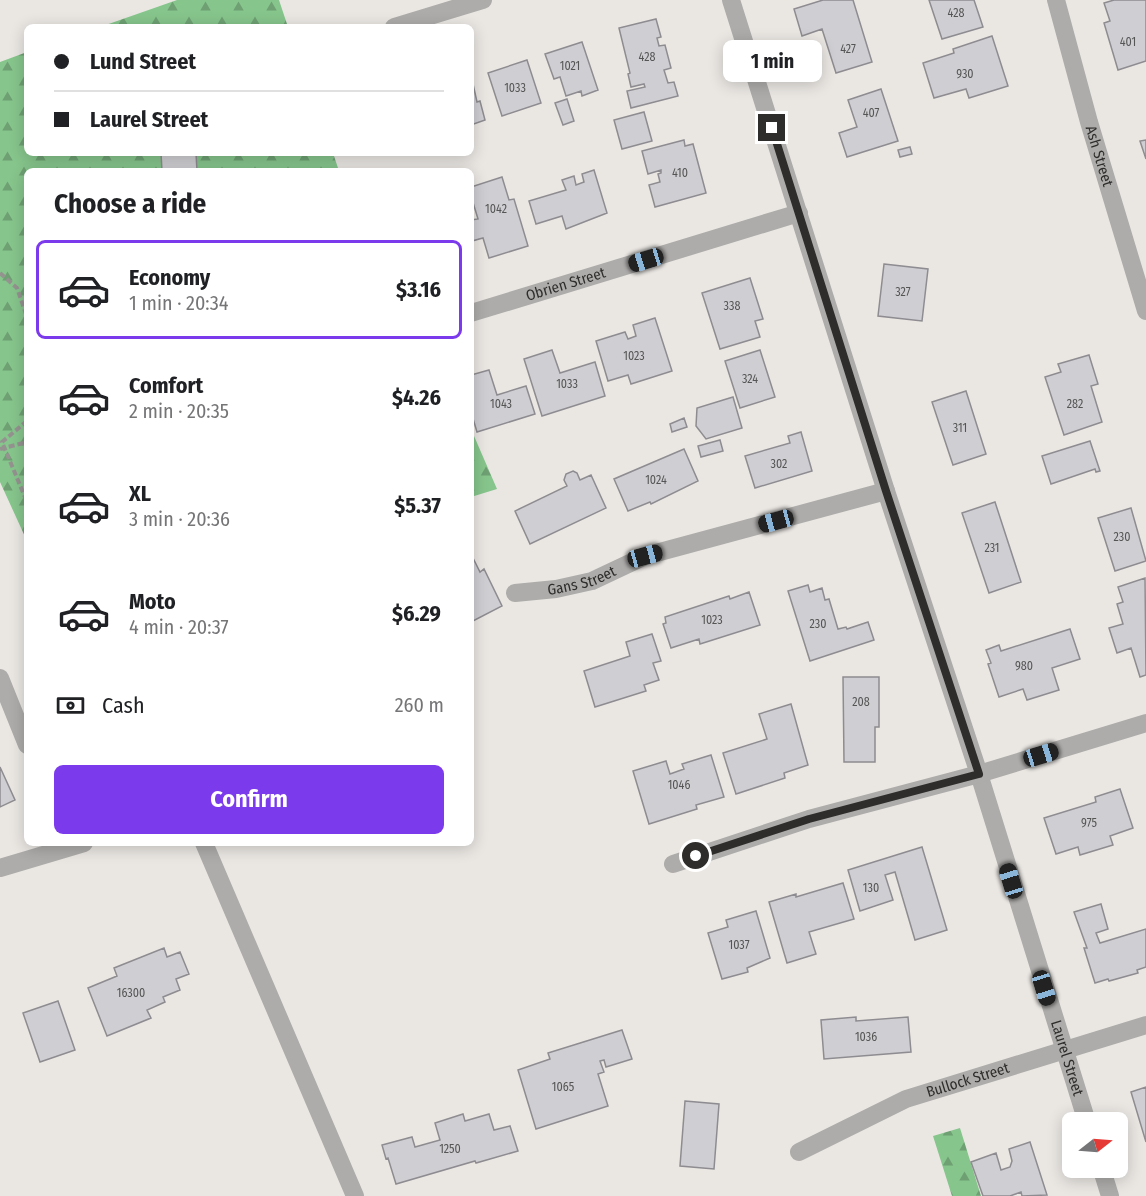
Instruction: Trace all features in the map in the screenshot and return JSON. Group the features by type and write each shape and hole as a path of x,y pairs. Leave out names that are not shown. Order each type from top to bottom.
{"street":[{"path":"404,24 483,0"},
{"name":"Laurel Street","path":"731,0 886,491 979,774 1084,1112"},
{"name":"Ash Street","path":"1056,0 1089,122 1146,311"},
{"name":"Obrien Street","path":"474,312 799,213"},
{"name":"Gans Street","path":"515,593 556,589 591,581 645,556 886,491"},
{"path":"0,678 24,738"},
{"path":"673,864 809,819 979,774 1146,723"},
{"path":"0,868 70,846"},
{"path":"205,846 355,1196"},
{"name":"Bullock Street","path":"799,1152 906,1099 1146,1025"},
{"path":"1104,1178 1110,1196"}],"path":[{"path":"0,273 17,288 24,308"},
{"path":"24,424 2,442 2,449 24,496"},
{"path":"2,449 24,443"}],"green space":[{"path":"177,0 279,0 287,24 109,24"},
{"path":"24,53 24,156 334,156 338,168 24,168 24,534 0,482 0,62"},
{"path":"474,436 497,489 474,496"},
{"path":"960,1128 981,1196 952,1196 933,1136"}],"building":[{"path":"823,0 853,0 872,62 836,73 822,29 802,36 794,9"},
{"path":"929,0 974,0 983,27 942,39"},
{"path":"1114,0 1146,0 1146,61 1118,70 1104,23 1110,21 1104,3"},
{"path":"656,19 661,37 657,38 659,46 665,45 671,68 664,70 668,83 674,82 678,96 631,108 627,91 645,87 644,84 631,87 628,74 630,73 619,28"},
{"path":"992,36 1008,86 969,98 966,89 934,98 923,63 954,53 953,49"},
{"path":"582,42 598,90 582,96 581,91 566,96 560,77 554,79 545,54"},
{"path":"527,60 541,103 502,116 488,73"},
{"path":"474,88 477,102 480,101 485,120 474,124"},
{"path":"881,89 898,141 847,157 839,133 857,127 848,100"},
{"path":"567,99 574,121 563,125 555,103"},
{"path":"644,112 652,141 622,149 614,120"},
{"path":"684,140 685,146 693,144 706,193 655,207 649,185 660,182 658,174 661,170 648,174 642,151"},
{"path":"1146,140 1146,159 1140,141"},
{"path":"910,147 912,154 900,157 898,150"},
{"path":"161,156 196,156 197,168 162,168"},
{"path":"594,170 607,213 566,229 562,216 536,224 529,201 566,190 562,180 574,176 576,185 584,182 582,174"},
{"path":"502,177 509,200 514,199 528,246 489,258 483,238 474,240 474,220 478,219 474,206 474,186"},
{"path":"884,264 928,269 922,321 878,316"},
{"path":"750,278 763,319 755,321 760,337 720,349 702,293"},
{"path":"655,318 672,371 631,384 628,375 608,381 596,341 625,332 628,339 636,336 633,325"},
{"path":"552,350 560,373 595,362 605,396 542,416 524,359"},
{"path":"760,350 775,397 740,408 725,361"},
{"path":"1089,355 1098,384 1091,386 1102,422 1064,435 1045,377 1061,372 1058,364"},
{"path":"489,370 497,395 526,386 535,414 477,432 474,422 474,374"},
{"path":"966,391 986,454 953,465 932,402"},
{"path":"733,397 742,428 706,439 696,426 697,408"},
{"path":"684,418 687,427 672,432 670,424"},
{"path":"801,432 812,471 755,488 745,456 790,443 788,436"},
{"path":"720,440 723,451 701,457 698,446"},
{"path":"1090,441 1100,471 1096,472 1095,469 1051,484 1042,456"},
{"path":"684,449 698,481 651,504 650,502 628,511 614,479"},
{"path":"573,471 577,473 580,480 591,475 606,508 530,544 515,511 567,486 564,480 566,474"},
{"path":"995,502 1021,582 989,593 962,513"},
{"path":"1131,508 1146,561 1115,571 1098,518"},
{"path":"474,560 480,572 484,569 502,606 474,620"},
{"path":"1145,578 1146,675 1140,677 1131,648 1117,653 1109,628 1123,624 1117,604 1123,602 1118,587"},
{"path":"808,585 810,592 822,588 825,600 829,599 838,629 846,627 847,629 868,622 874,640 810,661 788,591"},
{"path":"749,592 760,625 700,644 699,639 671,648 663,624 666,623 665,617 729,596 730,599"},
{"path":"1070,629 1080,659 1052,668 1059,690 1027,700 1023,689 999,697 988,664 991,663 986,650 999,645 1001,651"},
{"path":"652,634 661,661 653,663 659,680 644,685 646,691 595,707 584,671 630,656 626,642"},
{"path":"843,677 879,677 879,727 875,727 875,762 844,762"},
{"path":"791,704 808,765 784,773 785,778 736,794 723,753 767,739 759,714"},
{"path":"711,755 724,797 696,805 697,809 649,824 633,771 666,761 670,774 684,769 682,764"},
{"path":"0,767 15,800 0,807"},
{"path":"1120,789 1133,828 1110,836 1113,845 1080,855 1078,847 1056,854 1044,818 1096,802 1095,797"},
{"path":"922,847 947,930 915,940 895,872 885,875 893,900 860,911 848,870"},
{"path":"843,883 854,919 809,932 816,954 787,963 769,902 796,894 796,897"},
{"path":"1101,904 1108,929 1096,933 1100,943 1146,929 1146,967 1137,970 1138,973 1095,983 1084,948 1087,948 1074,912"},
{"path":"756,911 770,958 747,968 748,972 722,979 708,933 728,927 726,920"},
{"path":"164,948 167,957 180,952 189,974 176,979 180,990 163,997 165,1002 147,1010 151,1018 107,1036 88,988 117,976 114,968"},
{"path":"58,1001 75,1050 40,1062 23,1013"},
{"path":"856,1017 856,1021 908,1017 911,1052 824,1059 821,1020"},
{"path":"622,1030 632,1059 606,1067 604,1060 600,1061 604,1072 598,1074 608,1106 536,1129 518,1070 550,1059 548,1053"},
{"path":"1146,1087 1146,1142 1131,1092"},
{"path":"685,1101 719,1104 714,1169 680,1166"},
{"path":"463,1114 465,1121 489,1114 494,1130 510,1126 518,1151 396,1184 382,1145 412,1137 415,1147 440,1140 435,1123"},
{"path":"1030,1142 1047,1195 1022,1196 1021,1192 1010,1196 983,1196 971,1162 996,1153 1001,1170 1010,1167 1012,1161 1009,1149"}],"route":[{"path":"696,856 809,819 979,774 886,491 772,128"}]}
